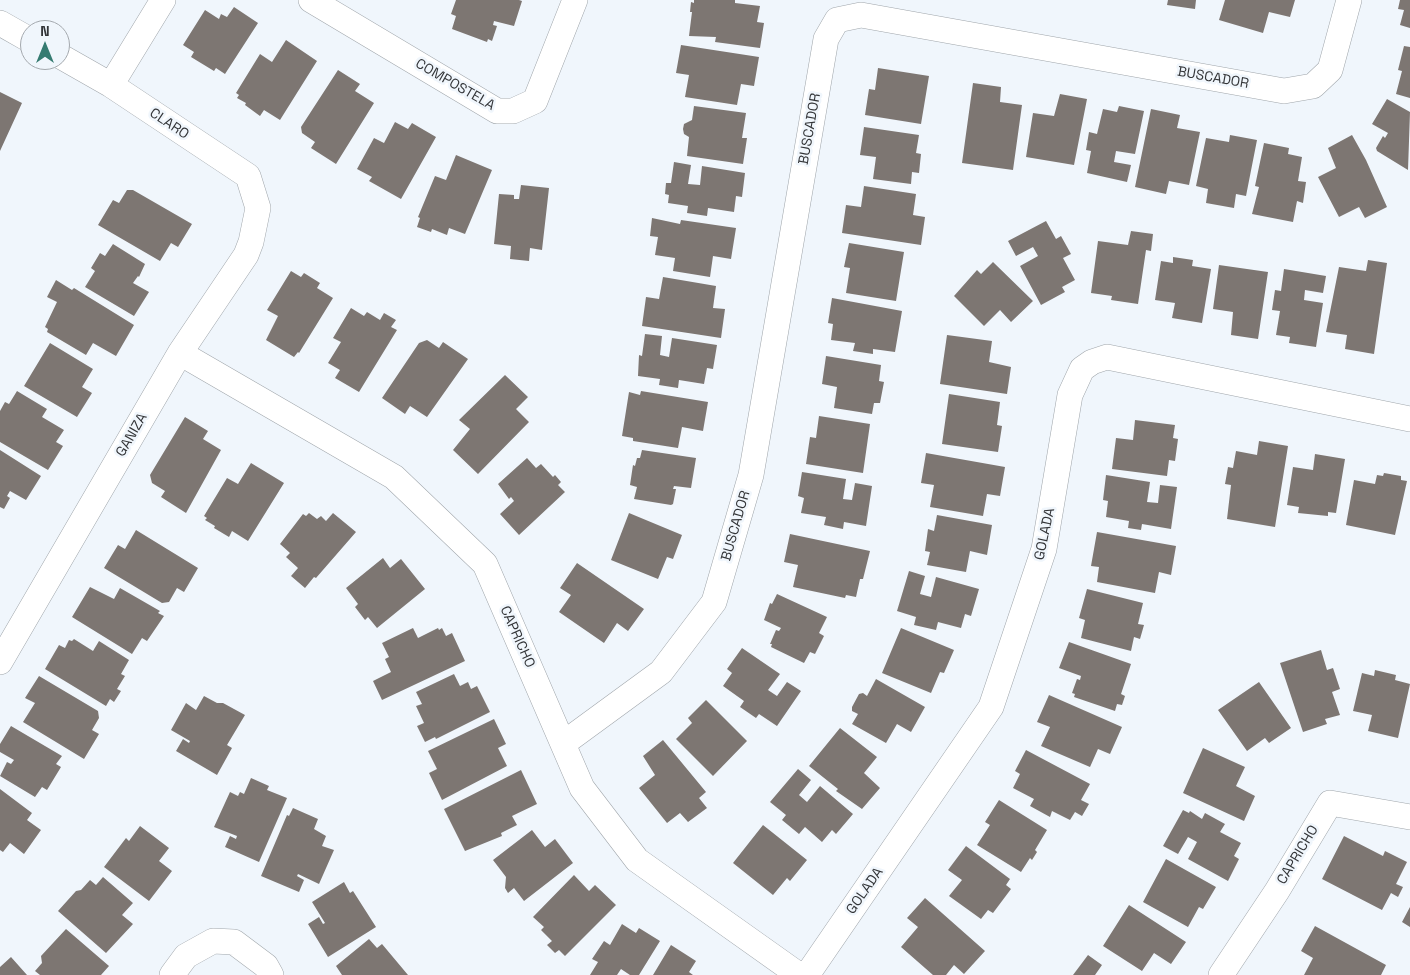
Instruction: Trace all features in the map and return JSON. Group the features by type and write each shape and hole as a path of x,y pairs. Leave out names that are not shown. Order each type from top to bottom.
{"street":[{"path":"111,85 163,0"},
{"name":"COMPOSTELA","path":"311,0 498,111 513,111 535,101 575,0"},
{"name":"BUSCADOR","path":"564,743 661,672 714,602 751,475 826,39 837,20 861,15 1284,91 1313,86 1330,70 1349,0"},
{"path":"0,23 20,34"},
{"name":"CLARO","path":"70,62 111,85 248,176 258,208"},
{"name":"GANIZA","path":"0,662 180,353 246,255 251,242 258,208"},
{"name":"CAPRICHO","path":"180,353 394,477 486,564 582,788 637,860 799,975"},
{"name":"GOLADA","path":"807,975 991,707 1044,549 1070,395 1082,369 1092,362 1107,357 1410,419"},
{"name":"CAPRICHO","path":"1221,975 1277,890 1330,803 1410,817"},
{"path":"172,975 186,956 213,941 234,942 266,966 271,975"}],"building":[{"path":"456,0 522,1 514,26 494,21 493,25 497,26 492,41 488,39 487,42 452,29 456,16 451,14"},
{"path":"694,0 735,0 735,3 760,6 757,22 764,23 760,48 715,42 716,37 689,36 692,12 690,12 691,2 694,3"},
{"path":"1168,0 1196,0 1195,9 1167,5"},
{"path":"1225,0 1295,0 1290,17 1269,12 1263,33 1219,20"},
{"path":"1400,0 1410,0 1410,28 1400,25 1404,10 1398,9"},
{"path":"234,7 258,23 225,74 216,68 214,71 191,57 194,52 183,45 205,10 219,19 221,14 227,17"},
{"path":"286,40 317,61 280,120 264,110 260,116 245,105 246,103 237,98 239,95 236,93 260,54 272,62"},
{"path":"681,45 759,57 754,86 741,84 737,105 685,97 689,75 676,73"},
{"path":"1404,46 1410,47 1410,98 1396,94 1402,71 1398,70"},
{"path":"878,68 929,76 921,124 865,115 869,89 875,90"},
{"path":"338,70 360,84 355,91 374,103 336,164 311,148 315,142 302,133 301,127"},
{"path":"973,83 1001,87 1000,102 1022,105 1013,170 962,163"},
{"path":"0,92 22,103 0,151"},
{"path":"1060,94 1087,99 1074,165 1026,157 1033,113 1054,116"},
{"path":"1387,99 1410,112 1408,170 1377,151 1376,148 1383,136 1385,138 1388,133 1372,124"},
{"path":"694,106 746,113 742,138 747,138 743,164 687,156 689,137 684,134 683,129 684,124 692,120"},
{"path":"1119,106 1144,111 1135,154 1116,151 1114,162 1131,165 1127,182 1087,173 1091,151 1086,150 1089,132 1097,134 1103,109 1117,112"},
{"path":"1151,109 1180,115 1177,128 1200,132 1189,185 1169,181 1166,194 1135,187"},
{"path":"395,122 408,129 412,123 436,137 401,199 369,181 372,177 357,169 374,138 384,143"},
{"path":"864,127 919,135 916,153 921,154 919,173 912,172 911,184 873,179 876,157 860,155"},
{"path":"1230,135 1257,140 1246,196 1236,194 1234,208 1206,203 1208,189 1196,186 1206,138 1229,142"},
{"path":"1352,135 1366,160 1387,207 1365,218 1359,207 1339,217 1318,177 1336,168 1328,148"},
{"path":"1264,143 1289,148 1288,154 1302,157 1298,181 1306,182 1303,203 1297,201 1293,222 1252,214 1259,187 1255,186"},
{"path":"456,155 492,170 465,234 449,228 447,235 432,229 431,232 417,227 420,218 418,217 435,176 446,180"},
{"path":"674,162 691,165 688,184 700,185 702,166 745,173 742,197 736,196 734,212 708,208 707,216 687,213 688,206 668,203 669,195 665,194 666,183 671,183"},
{"path":"521,185 549,188 542,250 530,248 529,261 510,259 511,246 494,244 499,194 514,195 514,199 519,199"},
{"path":"864,186 916,194 913,215 925,217 921,245 842,233 846,205 861,207"},
{"path":"127,190 133,190 192,224 178,247 171,243 160,261 98,225 113,200 119,203"},
{"path":"652,218 680,224 681,220 736,228 731,259 713,256 710,277 673,271 675,258 655,255 658,237 650,236"},
{"path":"1046,221 1056,239 1061,236 1071,254 1063,258 1075,280 1062,287 1065,292 1041,305 1020,266 1038,256 1033,247 1016,256 1008,241"},
{"path":"1131,231 1153,234 1151,251 1146,250 1138,304 1111,300 1112,296 1091,293 1098,241 1128,245"},
{"path":"849,243 904,252 896,301 846,293 850,268 844,267"},
{"path":"113,244 145,264 139,277 133,283 149,292 134,316 85,287 95,271 91,268 100,253 105,256"},
{"path":"1173,257 1193,260 1192,266 1211,269 1202,323 1172,318 1175,303 1155,300 1161,261 1173,263"},
{"path":"1368,260 1387,263 1374,354 1345,349 1347,335 1326,332 1339,267 1366,271"},
{"path":"993,262 1033,301 1011,322 1000,310 984,326 954,296 977,270 981,274"},
{"path":"1219,265 1268,272 1258,339 1231,335 1233,312 1213,309"},
{"path":"1284,269 1326,276 1323,293 1305,290 1304,300 1323,303 1316,347 1289,343 1290,337 1276,335 1280,311 1272,310 1275,290 1281,291"},
{"path":"291,271 301,277 304,273 320,283 317,288 333,298 299,353 294,357 266,340 278,316 267,310"},
{"path":"663,277 716,286 713,308 725,309 721,338 642,326 646,297 659,299"},
{"path":"56,280 72,290 74,288 134,325 116,356 93,343 86,355 47,332 48,329 45,327 57,302 47,297"},
{"path":"832,298 902,311 895,352 873,349 873,354 853,351 855,343 831,340 833,324 828,323"},
{"path":"351,308 364,316 367,312 380,320 384,313 396,320 391,327 397,330 359,392 335,378 340,370 328,363 341,342 333,338"},
{"path":"645,334 662,336 660,355 669,357 672,338 717,345 713,369 707,368 704,384 679,380 678,388 659,385 660,379 638,376 639,355 642,356"},
{"path":"947,335 992,341 989,362 1011,367 1007,394 940,384"},
{"path":"427,340 439,348 443,342 468,359 427,417 410,406 405,414 382,398 419,343"},
{"path":"50,343 93,369 82,387 92,393 77,417 24,386"},
{"path":"826,356 881,365 879,381 884,382 880,403 874,403 872,414 834,408 837,387 822,384"},
{"path":"505,375 528,397 516,409 529,422 478,474 453,450 470,429 459,420"},
{"path":"17,391 47,409 42,417 64,430 56,442 63,446 48,470 0,442 0,411 5,402 9,404"},
{"path":"641,391 708,402 703,431 682,427 678,448 633,441 633,438 622,436 629,392 640,395"},
{"path":"949,394 1000,402 997,425 1002,426 998,452 942,444"},
{"path":"819,416 870,424 863,473 806,464 810,437 816,438"},
{"path":"185,417 208,431 203,439 221,450 186,513 161,497 165,491 152,483 150,475"},
{"path":"1135,420 1175,425 1173,438 1178,439 1175,461 1169,460 1167,476 1112,469 1116,438 1133,440"},
{"path":"1259,441 1288,446 1275,527 1227,519 1231,485 1225,484 1228,467 1233,468 1236,451 1257,455"},
{"path":"0,450 41,476 26,500 10,491 7,496 10,498 4,509 0,507"},
{"path":"642,450 696,458 691,488 674,486 673,489 676,489 673,504 634,499 637,487 630,485 633,465 635,466 637,458 640,458"},
{"path":"926,453 1005,467 1000,496 987,494 983,516 930,507 934,485 921,483"},
{"path":"1315,454 1345,459 1336,513 1328,512 1328,516 1298,513 1299,507 1287,505 1293,467 1313,470"},
{"path":"527,458 536,468 541,464 553,477 555,475 561,482 558,485 565,492 519,535 500,514 514,501 511,497 509,499 498,484"},
{"path":"251,463 284,483 248,541 232,531 229,537 214,528 215,526 205,520 207,518 204,516 227,478 238,484"},
{"path":"802,472 846,479 843,499 852,500 855,483 872,486 866,526 844,522 843,529 824,525 826,517 801,513 804,498 798,496"},
{"path":"1384,473 1401,476 1401,480 1407,481 1395,535 1346,525 1354,480 1375,484 1377,475 1383,476"},
{"path":"1106,475 1150,482 1147,502 1158,503 1160,485 1177,487 1171,529 1142,524 1141,530 1128,528 1129,521 1106,517 1108,501 1103,500"},
{"path":"309,513 317,519 321,516 326,521 333,513 356,532 305,588 291,576 298,568 286,557 290,553 280,544 303,514 306,516"},
{"path":"629,513 682,535 673,559 667,557 658,579 611,560"},
{"path":"937,515 992,525 987,555 970,551 966,572 927,565 930,552 925,551 928,529 934,531"},
{"path":"136,530 198,568 184,592 177,588 169,602 162,603 104,568 118,545 125,549"},
{"path":"1097,532 1176,546 1171,575 1159,572 1155,593 1097,582 1099,567 1091,566"},
{"path":"790,534 870,551 856,597 846,595 845,598 793,587 798,565 784,562"},
{"path":"383,558 390,568 401,559 425,589 377,628 368,617 365,620 355,607 358,604 346,588"},
{"path":"577,563 644,609 628,631 617,623 604,643 559,612 571,595 560,588"},
{"path":"909,571 925,576 920,594 931,597 936,577 979,589 971,616 965,614 961,628 938,622 936,630 914,625 916,617 897,611"},
{"path":"90,587 114,599 120,588 160,611 158,613 164,616 147,641 142,638 132,654 72,617"},
{"path":"1087,589 1143,603 1138,624 1144,625 1140,639 1134,637 1131,651 1081,638 1085,620 1079,618"},
{"path":"777,594 827,617 819,633 824,636 815,654 810,652 804,663 771,647 772,644 770,644 776,630 779,631 781,628 764,620 770,603 772,604"},
{"path":"413,628 418,638 438,628 439,630 442,628 446,636 452,633 465,661 382,700 373,681 391,672 385,659 389,657 382,643"},
{"path":"901,628 954,650 944,673 940,672 931,693 882,673"},
{"path":"74,639 93,651 99,641 129,660 121,674 125,676 117,689 121,691 114,702 110,699 106,706 45,669 59,645 65,648 69,640 72,641"},
{"path":"1069,642 1131,664 1121,694 1125,696 1122,705 1117,704 1115,711 1074,697 1075,694 1072,693 1077,679 1080,680 1081,676 1059,668"},
{"path":"742,648 780,674 768,690 777,696 787,682 801,691 777,726 759,714 756,718 740,707 744,701 723,686 732,673 727,669"},
{"path":"1321,650 1327,670 1333,668 1340,689 1332,692 1340,715 1325,719 1327,724 1303,732 1280,663"},
{"path":"1375,670 1396,675 1395,680 1410,684 1398,738 1368,731 1372,715 1353,711 1362,673 1374,676"},
{"path":"454,674 460,686 468,682 471,689 477,686 490,712 436,739 435,737 425,742 417,726 424,723 416,706 422,704 416,692"},
{"path":"39,676 98,711 99,718 92,730 99,734 84,759 23,722 35,703 25,698"},
{"path":"876,679 925,707 911,732 897,724 886,743 852,724 858,714 852,711 852,707 859,694 863,693 867,696"},
{"path":"1259,682 1291,728 1269,743 1265,738 1247,751 1218,710"},
{"path":"1049,695 1122,727 1110,754 1098,749 1090,767 1041,746 1050,727 1037,722"},
{"path":"204,696 217,703 223,703 245,715 227,745 232,748 217,775 176,751 183,739 189,743 190,741 171,730 186,703 196,710"},
{"path":"706,700 747,741 713,776 676,739 692,723 688,718"},
{"path":"494,719 506,744 498,748 507,766 442,800 429,773 437,769 428,751"},
{"path":"11,726 62,756 56,764 61,767 47,790 42,787 35,797 0,776 7,762 11,764 14,760 0,752 0,744"},
{"path":"840,728 877,757 864,773 880,788 862,809 836,791 838,789 809,766"},
{"path":"663,740 706,792 699,798 707,808 688,822 680,813 667,823 639,788 655,775 643,756"},
{"path":"1203,748 1245,767 1236,786 1255,796 1244,821 1183,793"},
{"path":"1026,750 1090,784 1081,800 1089,804 1082,816 1075,812 1070,820 1052,811 1050,817 1030,806 1034,799 1013,788 1020,774 1015,771"},
{"path":"798,769 811,780 799,795 807,802 820,786 853,814 836,834 832,830 822,842 805,827 799,834 782,820 786,815 770,802"},
{"path":"521,770 537,804 512,816 517,825 501,833 502,836 465,851 444,809"},
{"path":"251,778 269,786 267,790 287,798 259,862 225,847 230,836 236,839 237,836 214,827 230,792 238,796 240,792 244,794"},
{"path":"0,789 32,813 27,820 41,830 24,854 10,843 3,852 0,850"},
{"path":"999,800 1047,830 1035,850 1037,852 1032,860 1030,858 1021,872 977,845 990,825 985,822"},
{"path":"293,808 318,819 314,829 326,836 322,846 334,850 319,884 298,874 297,876 304,880 299,892 261,876 287,815 289,816"},
{"path":"1183,810 1189,813 1190,811 1202,819 1205,813 1225,824 1220,832 1241,843 1234,856 1239,859 1228,881 1188,859 1197,842 1188,837 1178,854 1163,846"},
{"path":"763,825 807,860 790,881 787,878 773,895 733,863"},
{"path":"140,826 169,848 159,861 172,871 149,901 104,867 126,838 129,841"},
{"path":"532,830 545,847 555,839 573,863 524,901 514,888 508,893 505,888 506,877 493,860"},
{"path":"1344,836 1383,856 1385,851 1407,862 1396,884 1403,887 1398,897 1391,893 1382,910 1322,879"},
{"path":"966,846 1010,879 1006,885 1011,889 993,913 988,910 981,919 949,896 962,880 948,870"},
{"path":"1166,859 1216,887 1203,909 1199,907 1188,927 1143,902"},
{"path":"574,875 589,891 595,885 616,905 565,956 559,950 555,953 547,945 552,941 541,930 544,927 533,917"},
{"path":"103,877 133,903 122,915 133,924 106,953 58,911 76,891 81,890 90,880 96,885"},
{"path":"344,882 350,893 353,891 376,927 328,957 308,924 319,917 323,924 325,923 312,902"},
{"path":"925,898 985,951 964,974 954,965 946,975 933,975 901,947 918,927 907,918"},
{"path":"1129,905 1186,942 1171,964 1154,953 1142,971 1103,946"},
{"path":"1410,907 1410,927 1402,922"},
{"path":"622,924 636,933 639,928 660,941 639,975 630,975 621,969 617,975 590,975 598,962 592,959 604,941 610,945"},
{"path":"1315,926 1386,965 1381,975 1304,975 1313,958 1301,951"},
{"path":"66,929 109,966 101,975 40,975 35,971 42,963 41,956"},
{"path":"369,939 377,948 382,944 408,975 342,975 336,966"},
{"path":"671,945 696,961 689,972 693,975 653,975"},
{"path":"1088,955 1102,965 1095,975 1073,975"},
{"path":"11,957 27,975 0,975 0,967"}]}
